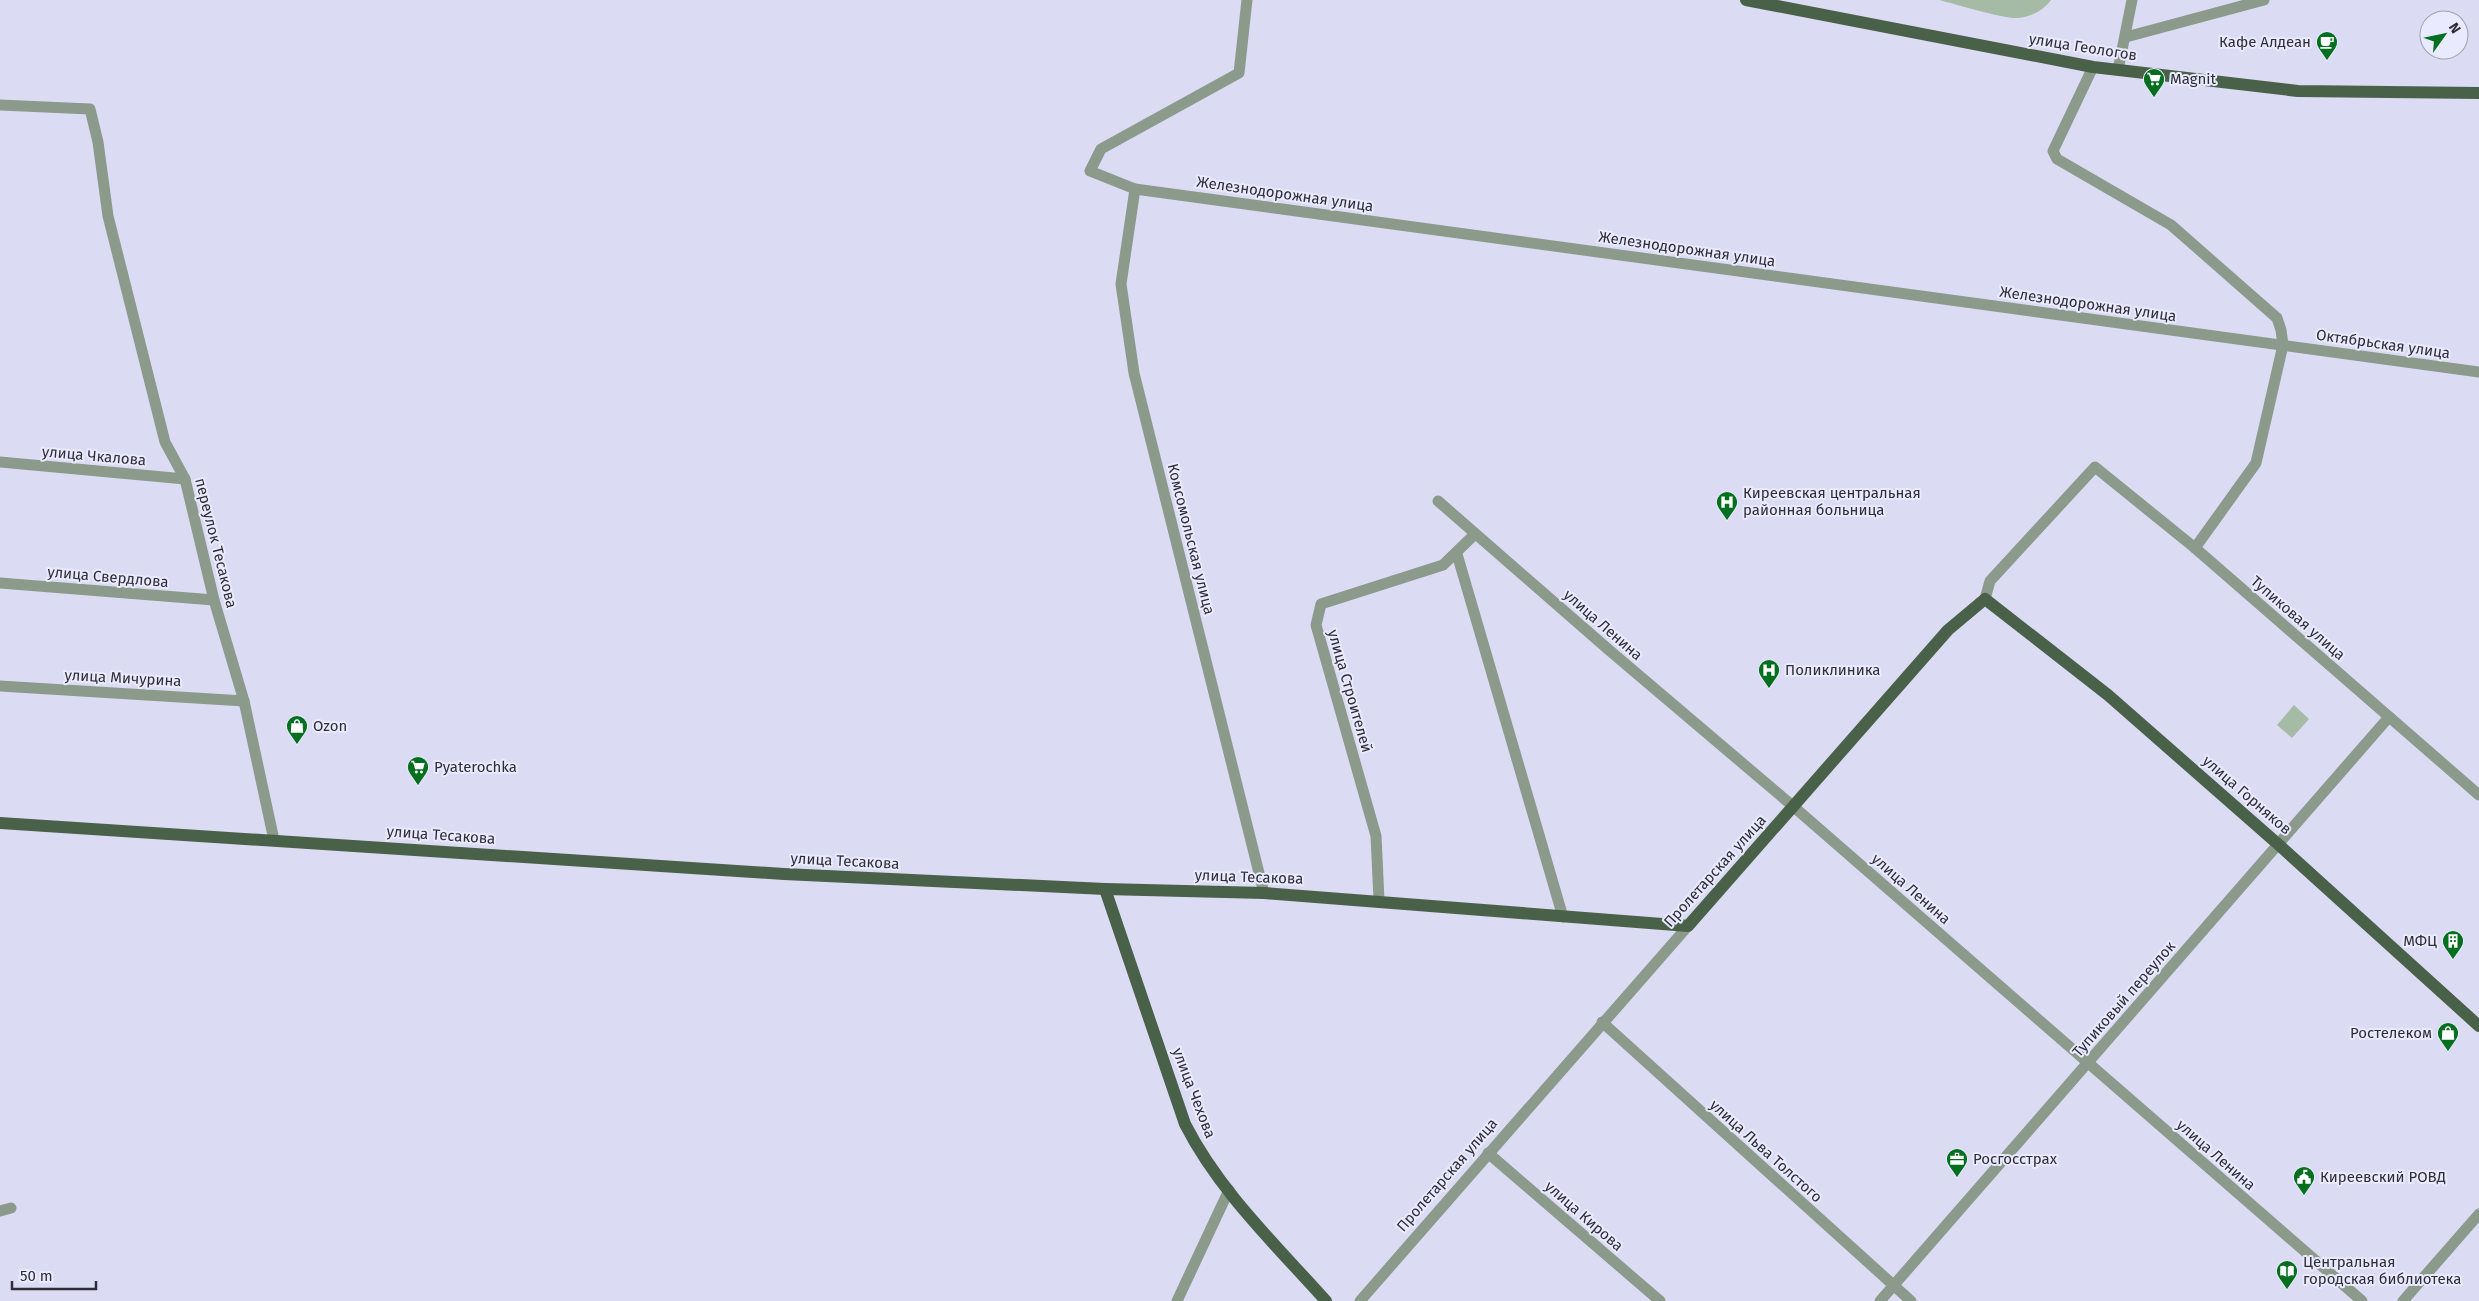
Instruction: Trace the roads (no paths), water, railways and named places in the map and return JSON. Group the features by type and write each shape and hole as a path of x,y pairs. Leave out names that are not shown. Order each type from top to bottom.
{"main road":[{"name":"улица Геологов","path":"1746,0 1776,2 2093,67 2298,92 2479,93"},
{"name":"Пролетарская улица","path":"1688,926 1948,630 1985,599"},
{"name":"улица Горняков","path":"1985,599 2108,695 2476,1019"},
{"name":"улица Тесакова","path":"0,824 784,874 1105,889 1264,893 1379,900 1688,926"},
{"name":"улица Чехова","path":"1105,889 1185,1124 1199,1152 1228,1190 1326,1301"}],"street":[{"name":"Железнодорожная улица","path":"1247,0 1239,73 1101,149 1090,171 1135,188 2283,345"},
{"path":"2118,70 2132,0"},
{"path":"2126,37 2264,0"},
{"path":"2093,67 2053,151 2057,159 2171,225 2276,318 2281,330 2283,345 2256,463 2195,548"},
{"name":"переулок Тесакова","path":"0,105 90,109 98,142 108,216 165,442 185,479 214,600 244,701 274,840"},
{"name":"Комсомольская улица","path":"1135,188 1121,284 1134,373 1264,893"},
{"name":"Октябрьская улица","path":"2283,345 2479,372"},
{"name":"улица Чкалова","path":"0,462 185,479"},
{"name":"Тупиковая улица","path":"2095,467 2195,548 2479,795"},
{"name":"Пролетарская улица","path":"1985,599 1990,581 2095,467"},
{"name":"улица Ленина","path":"1438,501 1794,807 2362,1301"},
{"name":"улица Строителей","path":"1379,900 1376,836 1316,625 1322,604 1443,565 1457,554 1475,534"},
{"path":"1457,554 1564,917"},
{"name":"улица Свердлова","path":"0,583 214,600"},
{"name":"улица Мичурина","path":"0,686 244,701"},
{"name":"Тупиковый переулок","path":"1880,1301 2389,717"},
{"name":"Пролетарская улица","path":"1360,1301 1602,1022 1688,926"},
{"name":"улица Льва Толстого","path":"1602,1022 1911,1301"},
{"name":"улица Кирова","path":"1488,1153 1660,1301"},
{"path":"1177,1301 1228,1190"},
{"path":"2403,1301 2479,1214"}],"place":[{"name":"Кафе Алдеан","path":"2327,61"},
{"name":"Magnit","path":"2154,98"},
{"name":"Киреевская центральная районная больница","path":"1727,521"},
{"name":"Поликлиника","path":"1769,689"},
{"name":"Ozon","path":"297,745"},
{"name":"Pyaterochka","path":"418,786"},
{"name":"МФЦ","path":"2453,960"},
{"name":"Ростелеком","path":"2448,1052"},
{"name":"Росгосстрах","path":"1957,1178"},
{"name":"Киреевский РОВД","path":"2304,1196"},
{"name":"Центральная городская библиотека","path":"2287,1290"}]}
